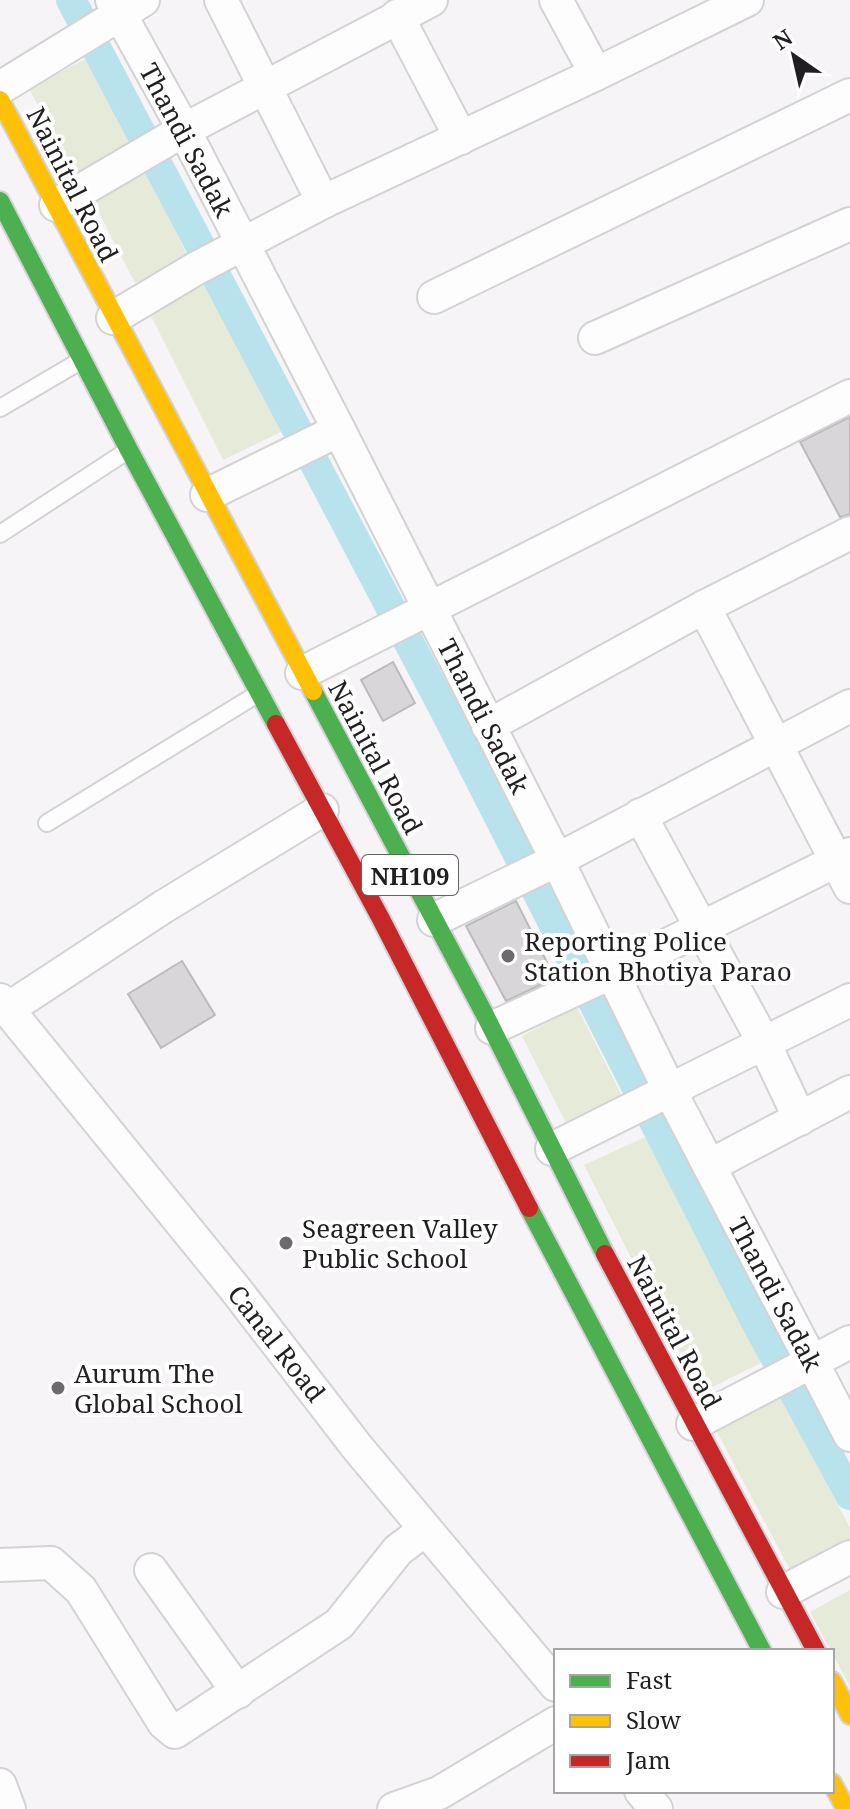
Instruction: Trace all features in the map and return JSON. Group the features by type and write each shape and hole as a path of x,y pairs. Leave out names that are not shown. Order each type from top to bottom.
{"highway":[{"name":"Nainital Road","path":"0,100 302,673 583,1314 761,1649"},
{"name":"Nainital Road","path":"0,201 322,810 413,931 492,1028 631,1307 815,1649"},
{"path":"834,1685 850,1715"},
{"path":"834,1787 846,1809"}],"street":[{"path":"221,0 323,202"},
{"path":"56,205 160,145 431,0"},
{"path":"556,0 596,74"},
{"path":"113,318 323,202 596,74 735,3"},
{"path":"397,16 461,138"},
{"path":"0,88 110,17"},
{"name":"Thandi Sadak","path":"110,17 160,145 410,618 488,726 538,869 653,1099 709,1166 795,1370 850,1435"},
{"path":"434,297 850,95"},
{"path":"595,338 850,224"},
{"path":"302,673 850,396"},
{"path":"207,495 317,441"},
{"path":"488,726 704,607 847,543"},
{"path":"492,1028 701,928 845,867 775,744 704,607"},
{"path":"413,931 850,706"},
{"path":"4,1004 322,810"},
{"path":"640,815 764,1043 800,1119"},
{"path":"552,1149 850,1000"},
{"name":"Canal Road","path":"4,1004 236,1290 357,1447 554,1683"},
{"path":"709,1166 850,1092"},
{"path":"693,1424 850,1342"},
{"path":"0,1565 51,1563 81,1590 164,1723 175,1732 339,1624 398,1550 425,1530"},
{"path":"783,1592 850,1557"},
{"path":"151,1570 238,1692"},
{"path":"394,1809 439,1793 554,1724"},
{"path":"0,1785 9,1809"},
{"path":"643,1793 656,1809"}],"lane":[{"path":"0,408 82,360"},
{"path":"0,534 129,450"},
{"path":"47,823 260,692"}],"green space":[{"path":"87,58 133,143 76,175 29,89"},
{"path":"146,172 188,256 135,283 93,201"},
{"path":"208,280 283,431 223,460 148,310"},
{"path":"577,1007 623,1098 568,1127 522,1036"},
{"path":"645,1137 763,1362 700,1393 584,1165"},
{"path":"780,1395 850,1528 850,1547 794,1577 715,1428"},
{"path":"850,1590 850,1686 834,1656 834,1649 830,1649 810,1612"}],"building":[{"path":"850,417 850,514 840,517 800,442"},
{"path":"393,662 415,703 383,721 361,680"},
{"name":"Reporting Police Station Bhotiya Parao","path":"516,901 555,978 506,1001 466,926"},
{"path":"182,961 215,1015 161,1048 128,994"}],"waterway":[{"path":"71,0 446,713 756,1322 850,1495"}],"traffic: fast":[{"path":"0,201 276,724"},
{"path":"313,691 485,1015 605,1254"},
{"path":"529,1208 761,1649"}],"traffic: slow":[{"path":"0,100 313,691"},
{"path":"834,1685 850,1715"},
{"path":"834,1787 846,1809"}],"traffic: jam":[{"path":"276,724 381,919 529,1208"},
{"path":"605,1254 815,1649"}],"place":[{"name":"Reporting Police Station Bhotiya Parao","path":"508,956"},
{"name":"Seagreen Valley Public School","path":"286,1243"},
{"name":"Aurum The Global School","path":"58,1388"}]}
